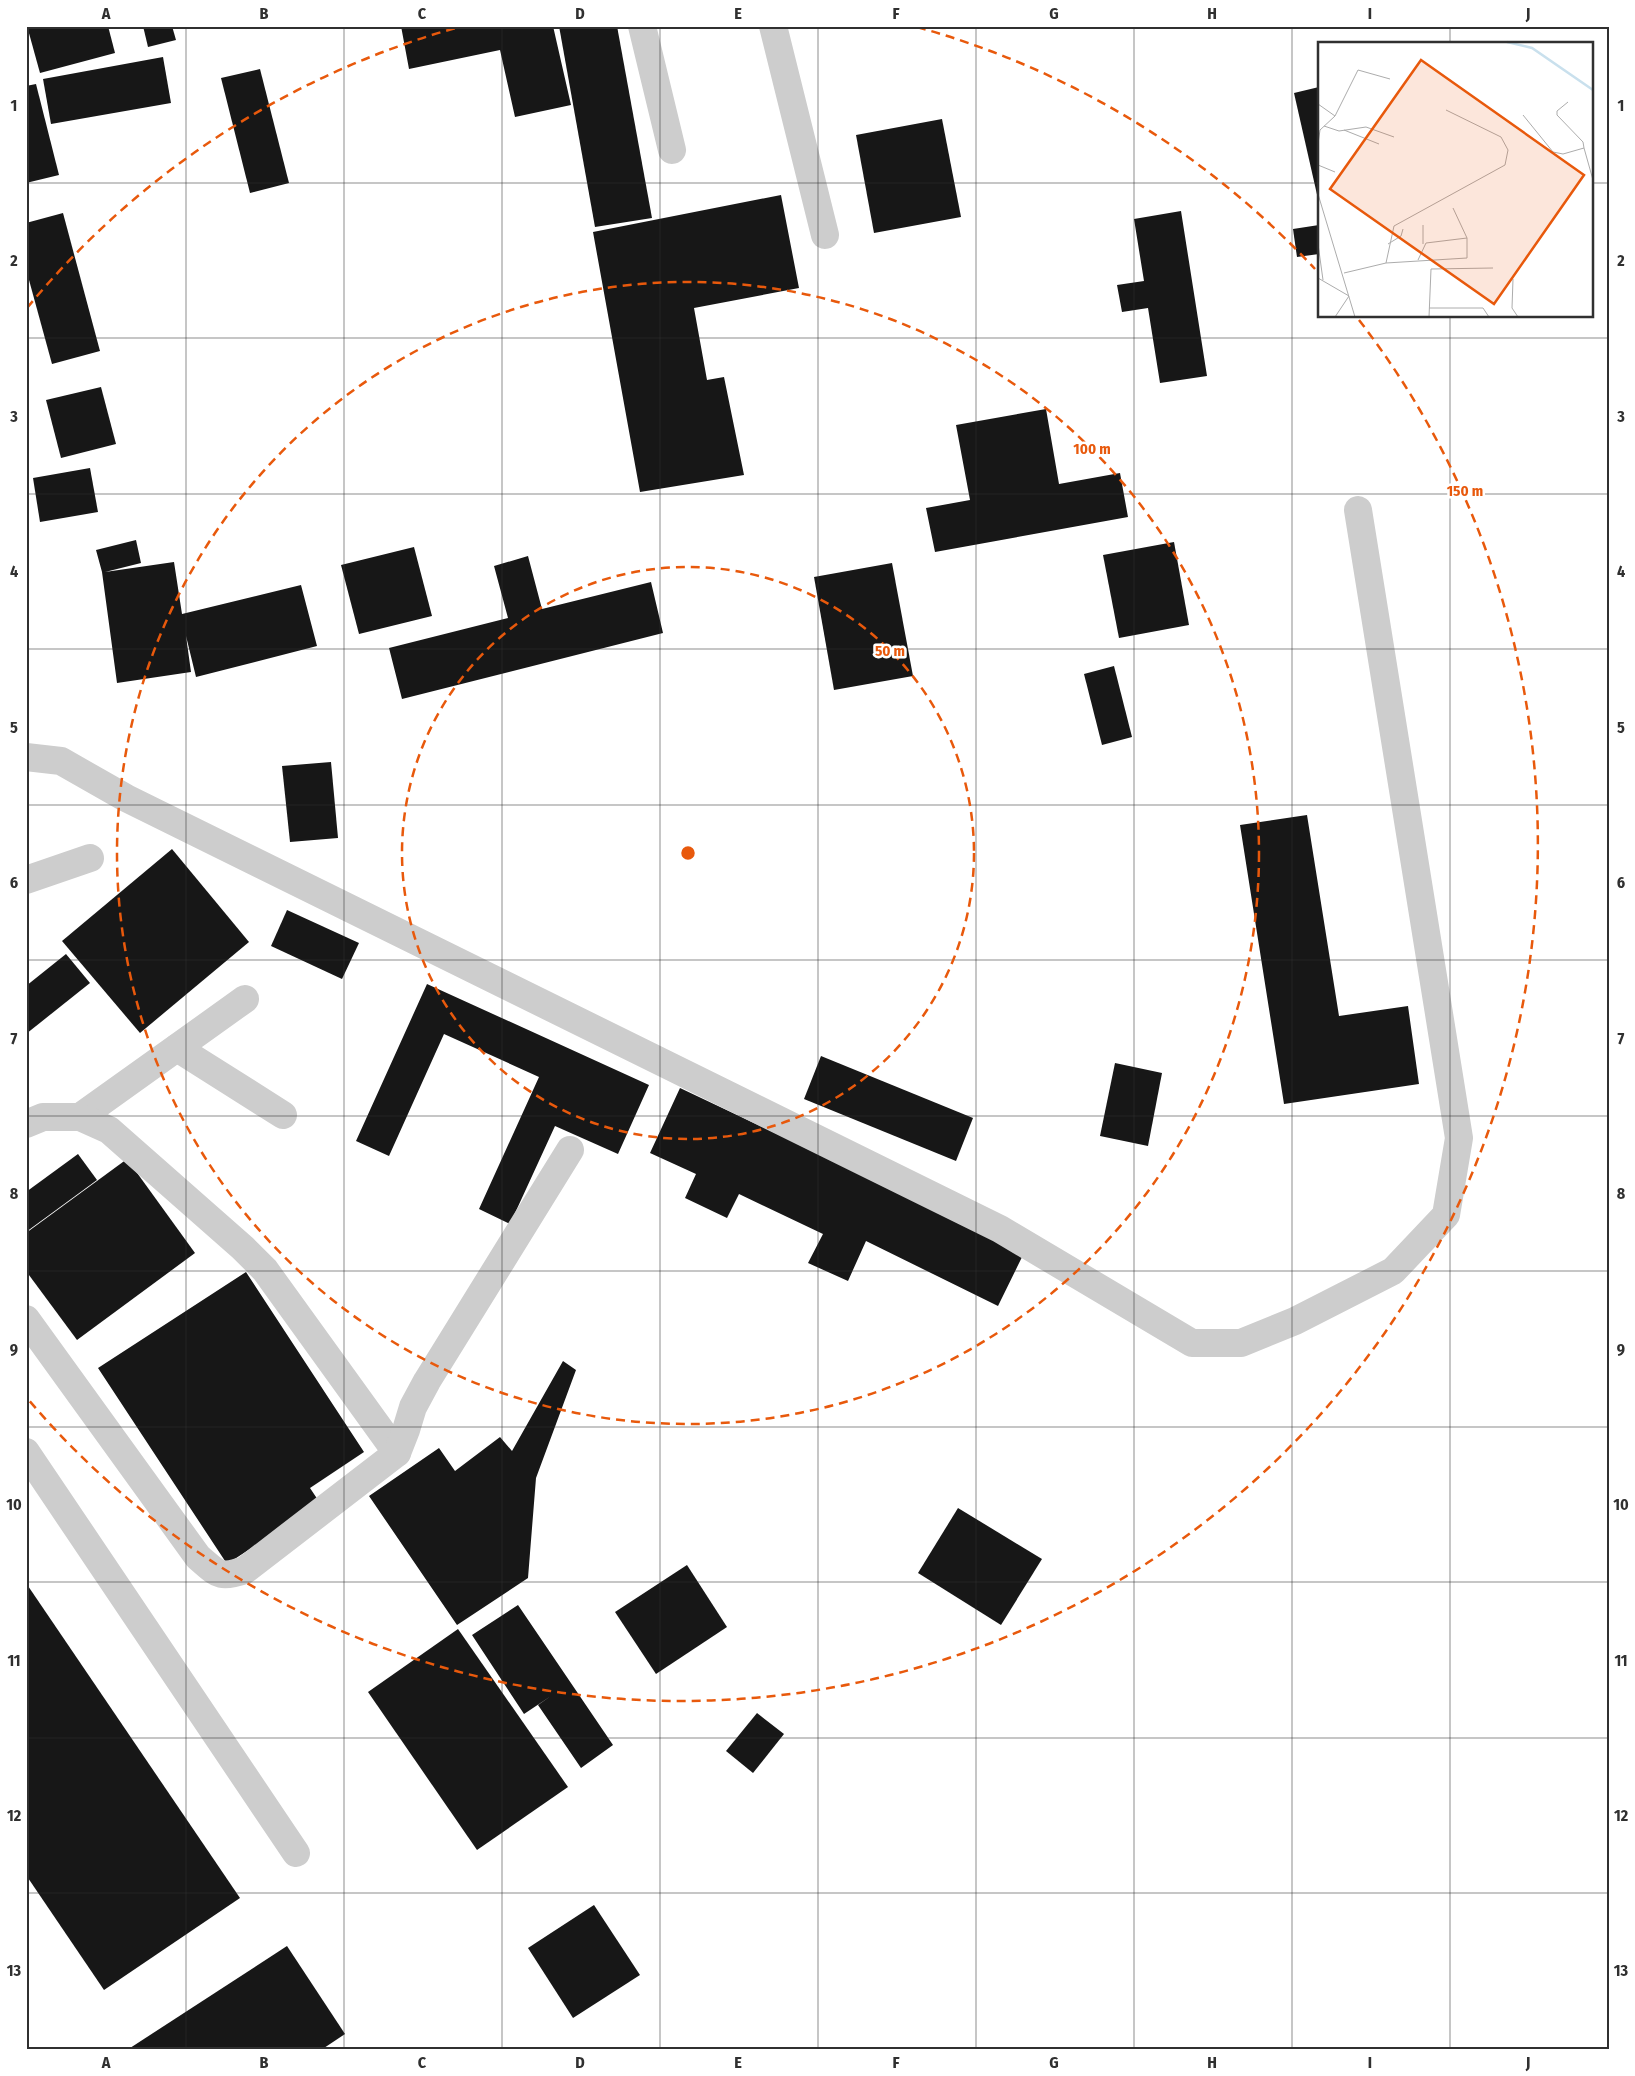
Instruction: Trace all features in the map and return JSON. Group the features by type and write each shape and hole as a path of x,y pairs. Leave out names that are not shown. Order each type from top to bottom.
{"lane":[{"path":"642,26 672,150"},
{"path":"773,26 825,235"},
{"path":"26,757 61,761 126,798 1000,1228 1192,1343 1241,1343 1295,1321 1393,1271 1446,1215 1459,1138 1358,510"},
{"path":"26,880 90,858"},
{"path":"80,1117 245,999"},
{"path":"177,1048 283,1115"},
{"path":"26,1124 42,1117 80,1117 109,1130 236,1242 265,1270 397,1453"},
{"path":"26,1319 198,1557 215,1571 227,1576 245,1570 397,1453 413,1407 427,1381 570,1150"},
{"path":"26,1452 296,1853"}],"building":[{"path":"27,26 108,26 115,53 40,73"},
{"path":"143,26 172,26 176,40 148,47"},
{"path":"401,26 553,26 571,105 515,117 500,50 409,69"},
{"path":"559,26 617,26 652,218 595,227"},
{"path":"163,57 171,103 51,124 43,79"},
{"path":"260,69 289,183 250,193 221,78"},
{"path":"36,84 59,175 26,183 26,86"},
{"path":"1318,87 1318,199 1294,93"},
{"path":"942,119 961,217 874,233 856,135"},
{"path":"781,195 799,288 694,308 707,380 724,377 744,475 640,492 593,232"},
{"path":"1181,211 1207,376 1160,383 1148,308 1122,312 1117,285 1144,281 1134,219"},
{"path":"63,213 100,351 52,364 26,269 26,223"},
{"path":"1318,225 1318,254 1297,257 1293,229"},
{"path":"101,387 116,444 61,458 46,400"},
{"path":"1046,409 1059,484 1120,473 1128,517 935,552 926,508 970,500 956,425"},
{"path":"90,468 98,512 40,522 33,478"},
{"path":"136,540 141,563 105,572 174,562 182,614 301,585 317,646 196,677 186,636 191,672 117,683 102,572 96,550"},
{"path":"1174,542 1189,625 1119,638 1103,555"},
{"path":"414,547 432,616 359,634 341,565"},
{"path":"528,556 542,609 651,582 663,633 402,699 389,648 508,618 494,566"},
{"path":"892,563 913,676 834,690 814,577"},
{"path":"1114,666 1132,737 1102,745 1084,674"},
{"path":"331,762 338,838 290,842 282,766"},
{"path":"1307,815 1339,1016 1408,1006 1419,1084 1284,1104 1240,825"},
{"path":"172,849 249,942 140,1033 62,941"},
{"path":"287,910 359,943 342,979 271,946"},
{"path":"66,954 90,983 26,1034 26,986"},
{"path":"427,984 649,1085 618,1154 555,1126 510,1224 479,1209 539,1077 444,1034 389,1156 356,1141"},
{"path":"821,1056 973,1118 956,1161 804,1099"},
{"path":"1115,1063 1162,1073 1148,1146 1100,1136"},
{"path":"680,1088 1025,1251 998,1306 866,1241 848,1281 808,1263 823,1234 739,1194 727,1218 685,1198 696,1174 650,1153"},
{"path":"78,1154 97,1180 26,1232 26,1192"},
{"path":"127,1159 195,1253 77,1340 26,1271 26,1233"},
{"path":"246,1272 364,1452 310,1488 320,1503 227,1564 98,1368"},
{"path":"563,1361 576,1370 536,1478 528,1578 457,1625 369,1496 439,1448 455,1471 500,1437 512,1451"},
{"path":"958,1508 1042,1559 1001,1625 918,1573"},
{"path":"687,1565 727,1627 656,1674 615,1612"},
{"path":"26,1583 240,1898 104,1990 26,1875"},
{"path":"518,1605 613,1745 581,1768 538,1705 551,1696 524,1714 472,1635"},
{"path":"458,1629 568,1787 477,1850 368,1692"},
{"path":"757,1713 784,1734 753,1773 726,1751"},
{"path":"594,1905 640,1975 573,2018 528,1948"},
{"path":"287,1946 345,2034 321,2050 127,2050"}]}
